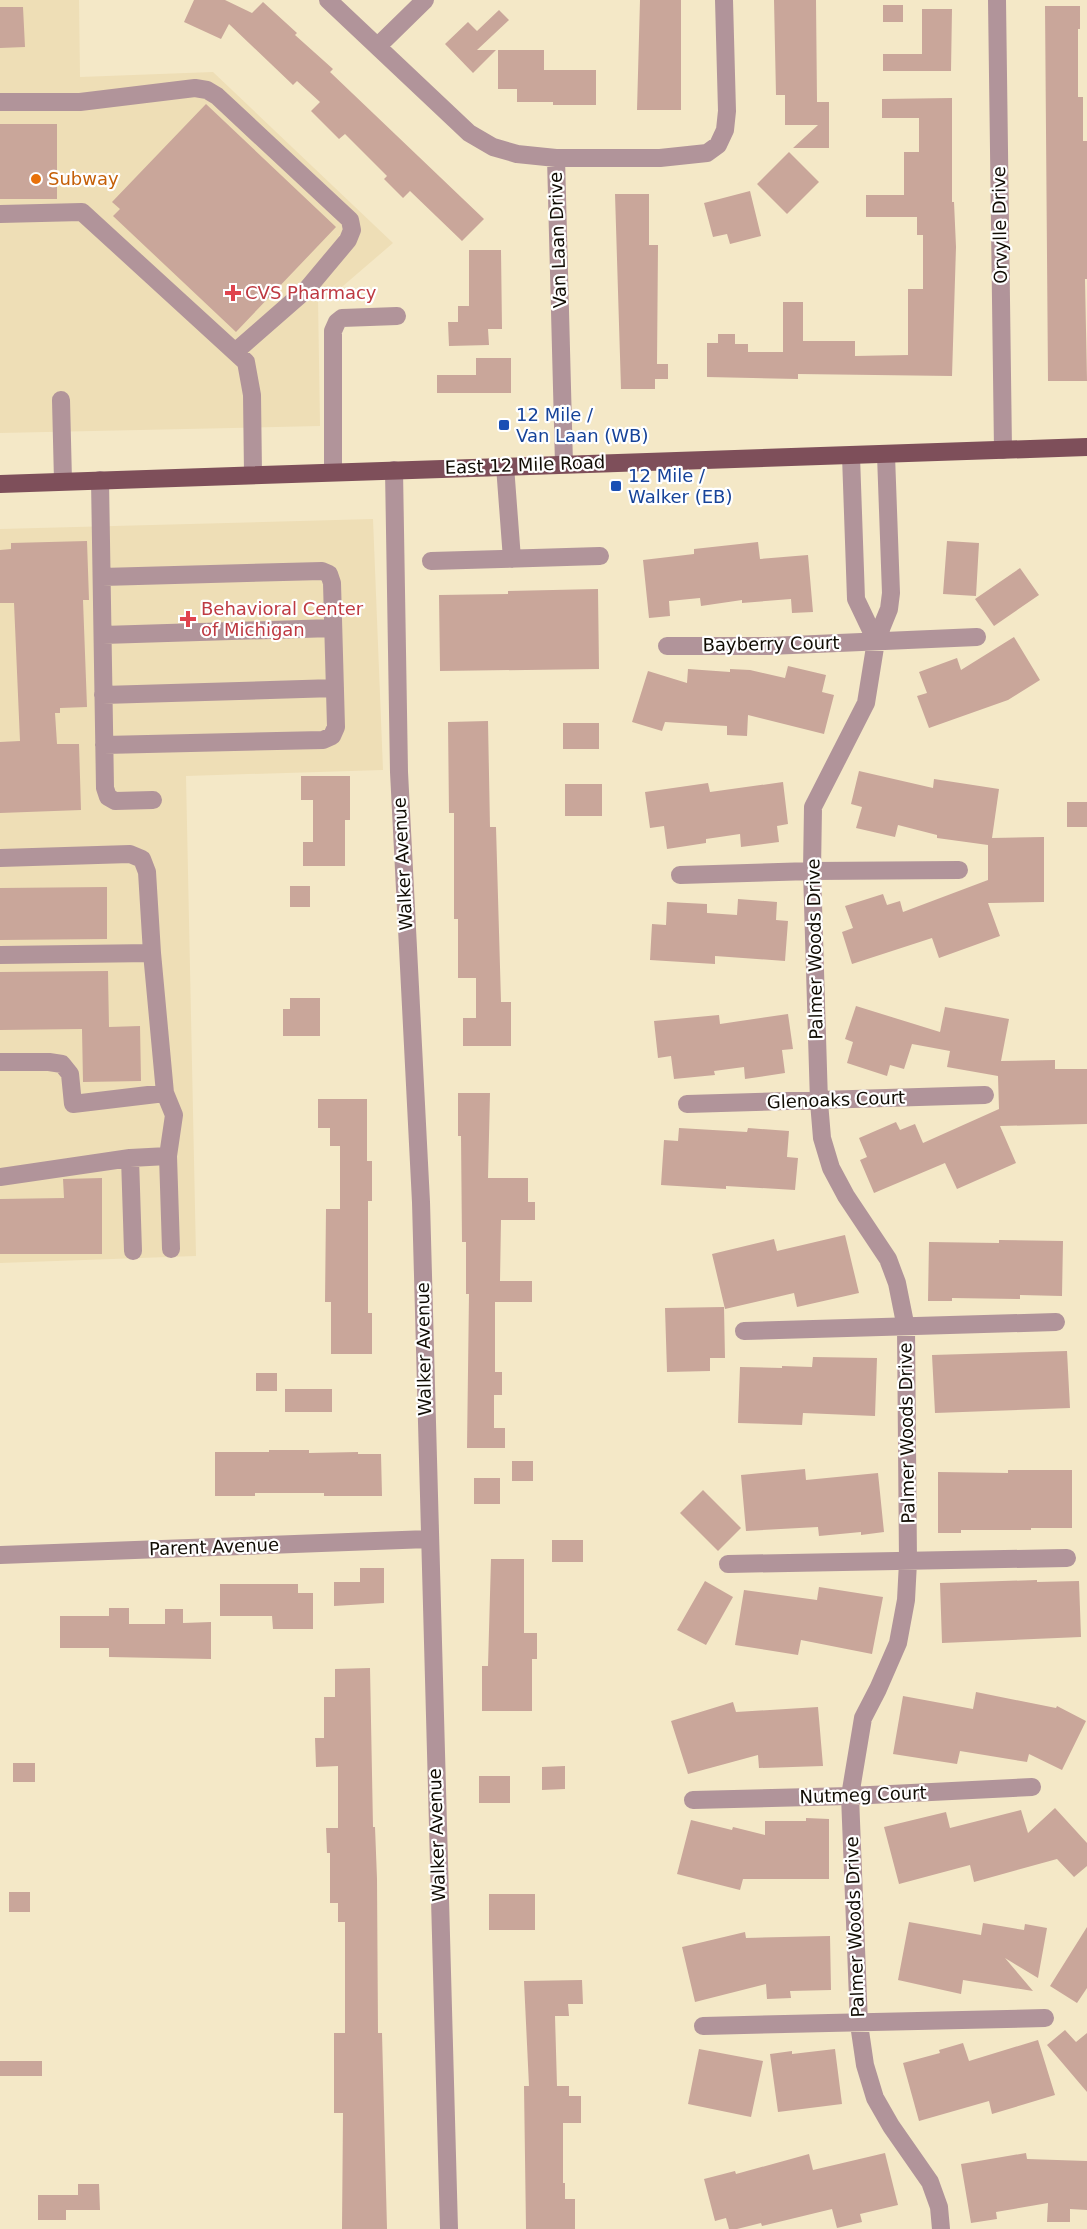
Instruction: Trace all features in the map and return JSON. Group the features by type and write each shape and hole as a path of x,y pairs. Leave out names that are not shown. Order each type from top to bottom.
{"main road":[{"name":"East 12 Mile Road","path":"0,484 1087,447"}],"street":[{"name":"Van Laan Drive","path":"328,0 469,134 493,147 517,154 556,158 564,464"},
{"path":"378,46 425,0"},
{"path":"556,158 690,156 707,153 718,145 725,130 727,111 724,0"},
{"name":"Orvylle Drive","path":"997,0 1003,450"},
{"path":"0,102 80,102 195,88 207,90 217,96 350,220 352,230 348,240 307,289 235,352"},
{"path":"0,214 82,212 246,362 252,395 253,474"},
{"path":"333,471 333,332 337,322 342,318 397,316"},
{"path":"61,400 63,482"},
{"name":"Palmer Woods Drive","path":"886,455 891,593 889,609 876,641 866,703 813,807 812,871 819,1102 822,1138 831,1168 846,1196 888,1258 897,1282 906,1328 908,1562 906,1600 898,1643 863,1718 850,1796 859,2024 865,2065 875,2098 898,2136 930,2181 939,2207 941,2229"},
{"path":"851,456 856,599 876,641"},
{"path":"505,466 512,558"},
{"name":"Walker Avenue","path":"394,470 399,772 421,1202 449,2229"},
{"path":"100,480 105,788 108,797 115,801 153,800"},
{"path":"431,561 600,556"},
{"path":"102,577 322,571 329,574 332,583 336,727 332,736 323,740 104,746"},
{"path":"103,635 333,628"},
{"name":"Bayberry Court","path":"667,646 769,646 976,637"},
{"path":"104,695 335,688"},
{"path":"0,858 130,854 141,859 147,872 165,1093 174,1114 168,1156 171,1249"},
{"path":"680,875 959,870"},
{"path":"0,955 152,953"},
{"path":"0,1062 62,1064 70,1074 73,1104 165,1093"},
{"name":"Glenoaks Court","path":"687,1104 819,1102 986,1095"},
{"path":"0,1177 130,1158 168,1156"},
{"path":"130,1158 133,1251"},
{"path":"744,1331 1056,1322"},
{"name":"Parent Avenue","path":"0,1555 429,1539"},
{"path":"728,1564 1067,1558"},
{"name":"Nutmeg Court","path":"693,1800 850,1796 1032,1787"},
{"path":"703,2026 1045,2018"}],"shaded area":[{"path":"0,0 79,0 80,77 213,72 393,243 329,298 318,298 320,426 0,433"},
{"path":"373,519 383,770 186,776 196,1256 0,1263 0,529"}],"building":[{"path":"194,0 225,0 252,13 263,2 333,69 330,72 484,219 462,241 410,191 403,198 384,179 387,176 345,134 339,139 311,111 320,102 297,81 293,85 229,24 221,39 184,22"},
{"path":"640,0 681,0 681,110 637,110"},
{"path":"774,0 816,0 817,102 829,102 829,148 793,148 818,125 785,125 785,95 776,95"},
{"path":"883,5 903,5 903,22 883,22"},
{"path":"1045,6 1080,6 1078,97 1083,97 1083,141 1087,141 1087,279 1085,279 1087,381 1048,381"},
{"path":"0,7 23,7 25,47 0,48"},
{"path":"922,9 952,9 951,71 883,71 883,54 922,54"},
{"path":"499,10 509,20 477,50 496,50 473,73 445,44 468,22 477,31"},
{"path":"498,50 544,50 544,70 596,70 596,105 517,102 517,89 498,89"},
{"path":"952,98 952,202 954,202 956,247 952,376 798,374 798,379 707,377 707,343 718,343 718,334 735,334 735,344 748,344 748,352 783,352 783,302 803,302 803,341 855,341 855,356 908,355 908,289 923,289 923,235 917,235 917,217 866,217 866,195 904,195 904,152 919,152 919,118 882,118 882,99"},
{"path":"206,104 336,227 236,332 113,216 120,209 112,202"},
{"path":"0,124 57,124 57,199 0,199"},
{"path":"789,152 819,182 787,214 757,184"},
{"path":"750,191 761,236 730,244 727,234 713,237 704,203"},
{"path":"615,194 649,194 649,245 658,245 657,364 668,364 668,379 655,379 655,389 621,389"},
{"path":"469,250 501,250 502,329 488,329 489,345 449,346 448,322 458,322 458,306 469,306"},
{"path":"476,358 511,358 511,393 437,393 437,375 476,375"},
{"path":"87,541 89,600 83,600 87,707 60,708 60,713 55,713 57,744 79,744 81,810 0,813 0,742 20,741 14,603 0,603 0,550 11,549 11,543"},
{"path":"947,541 979,543 976,596 943,594"},
{"path":"758,542 760,559 808,555 813,612 792,613 791,599 742,603 742,600 701,606 700,598 669,601 670,616 649,618 643,560 694,554 694,549"},
{"path":"1020,568 1039,595 994,626 975,599"},
{"path":"598,589 599,669 440,671 439,595"},
{"path":"1014,637 1040,680 1008,700 929,728 917,696 927,693 919,672 957,658 961,670"},
{"path":"788,666 826,675 822,692 834,695 824,734 748,715 747,736 727,735 727,726 665,722 662,731 632,722 648,671 687,683 688,669 730,672 730,669 750,670 785,678"},
{"path":"488,721 490,827 496,827 501,1002 511,1002 511,1046 463,1046 463,1018 476,1018 476,978 458,978 458,919 454,919 454,813 449,813 448,722"},
{"path":"563,723 599,723 599,749 563,749"},
{"path":"859,771 933,788 934,779 999,789 992,838 1044,837 1044,902 988,903 1000,936 939,958 932,938 852,964 842,932 853,928 845,906 883,894 887,905 900,901 903,912 988,880 988,845 937,838 937,835 898,825 895,837 856,828 862,807 851,804"},
{"path":"301,776 350,776 350,820 345,820 345,866 303,866 303,842 313,842 313,800 301,800"},
{"path":"783,782 788,824 777,826 779,842 741,847 740,834 706,839 706,843 667,849 664,826 650,828 645,792 708,783 710,792"},
{"path":"565,784 602,784 602,816 565,816"},
{"path":"1067,802 1087,802 1087,827 1067,827"},
{"path":"290,886 310,886 310,907 290,907"},
{"path":"107,887 107,939 0,940 0,888"},
{"path":"738,899 777,902 776,920 788,921 785,961 715,956 715,964 650,960 652,924 666,925 667,902 707,904 707,913 737,915"},
{"path":"108,971 109,1027 140,1026 141,1081 83,1082 82,1029 0,1030 0,972"},
{"path":"290,998 320,998 320,1036 283,1036 283,1009 290,1009"},
{"path":"856,1006 940,1032 945,1007 1009,1019 1001,1061 1055,1060 1055,1069 1087,1069 1087,1124 1000,1126 1016,1163 957,1189 945,1163 874,1193 860,1160 867,1157 859,1138 896,1122 900,1130 915,1124 923,1143 999,1109 998,1076 947,1067 950,1051 912,1044 904,1069 890,1065 887,1076 847,1063 853,1042 845,1039"},
{"path":"788,1014 793,1049 782,1050 785,1073 745,1079 744,1067 714,1071 715,1075 674,1079 671,1056 658,1058 654,1021 719,1015 720,1024"},
{"path":"458,1093 490,1093 488,1178 528,1178 528,1202 535,1202 535,1220 501,1220 500,1281 532,1281 532,1302 495,1302 495,1372 502,1372 502,1395 494,1395 494,1428 505,1428 505,1448 467,1448 469,1294 466,1294 466,1242 462,1242 461,1136 458,1136"},
{"path":"318,1099 367,1099 367,1161 372,1161 372,1201 368,1201 368,1313 372,1313 372,1354 331,1354 331,1302 325,1302 326,1209 340,1209 340,1146 330,1146 330,1128 318,1128"},
{"path":"679,1128 747,1132 748,1128 789,1131 787,1157 798,1158 795,1190 661,1185 664,1140 678,1141"},
{"path":"102,1178 102,1254 0,1254 0,1199 64,1198 63,1179"},
{"path":"845,1235 859,1293 797,1307 794,1293 725,1309 712,1254 774,1239 777,1251"},
{"path":"999,1240 1063,1241 1062,1296 1020,1295 1020,1299 952,1298 952,1301 928,1301 929,1242 999,1243"},
{"path":"724,1307 725,1358 710,1358 710,1371 667,1372 665,1308"},
{"path":"1067,1351 1070,1408 935,1413 932,1355"},
{"path":"813,1357 877,1358 875,1416 803,1413 802,1425 738,1423 740,1367 812,1367"},
{"path":"256,1373 277,1373 277,1391 256,1391"},
{"path":"285,1389 332,1389 332,1412 285,1412"},
{"path":"269,1450 381,1454 382,1496 255,1493 255,1496 215,1496 215,1452 269,1452"},
{"path":"512,1461 533,1461 533,1481 512,1481"},
{"path":"805,1469 806,1480 878,1473 884,1532 819,1536 818,1527 746,1531 741,1475"},
{"path":"1008,1470 1072,1470 1072,1528 961,1530 961,1533 938,1533 938,1472 1008,1473"},
{"path":"474,1478 500,1478 500,1504 474,1504"},
{"path":"703,1490 741,1528 718,1551 680,1513"},
{"path":"552,1540 583,1540 583,1562 552,1562"},
{"path":"491,1559 524,1559 524,1633 537,1633 537,1659 532,1659 532,1711 482,1711 482,1666 488,1666"},
{"path":"360,1568 384,1568 384,1603 334,1606 334,1582 360,1582"},
{"path":"1037,1580 1037,1582 1079,1581 1081,1637 942,1643 940,1583"},
{"path":"705,1581 733,1597 706,1645 677,1630"},
{"path":"220,1584 298,1584 298,1593 313,1593 313,1629 273,1629 272,1616 220,1616"},
{"path":"819,1587 883,1597 872,1654 801,1640 798,1655 735,1645 744,1590 817,1600"},
{"path":"109,1608 129,1608 129,1624 165,1624 165,1609 183,1609 183,1623 211,1622 211,1659 109,1657 109,1648 60,1648 60,1616 109,1616"},
{"path":"370,1668 373,1827 375,1827 377,1879 378,2033 382,2033 387,2229 342,2229 343,2113 334,2113 334,2033 345,2033 345,1922 338,1922 338,1903 330,1903 330,1853 327,1853 326,1828 338,1828 338,1766 316,1767 315,1738 324,1738 324,1697 335,1697 335,1669"},
{"path":"976,1692 1056,1708 1057,1706 1086,1721 1062,1770 1029,1754 1027,1762 960,1751 957,1764 893,1754 903,1696 973,1709"},
{"path":"733,1702 736,1712 818,1707 823,1766 759,1768 758,1755 688,1774 671,1721"},
{"path":"13,1763 35,1763 35,1782 13,1782"},
{"path":"565,1766 565,1789 542,1790 542,1767"},
{"path":"479,1776 510,1776 510,1803 479,1803"},
{"path":"1055,1808 1087,1843 1087,1866 1074,1877 1057,1859 974,1882 970,1865 899,1884 884,1827 946,1812 950,1828 1021,1810 1028,1833"},
{"path":"806,1818 829,1819 829,1879 743,1879 740,1890 677,1874 691,1820 765,1835 765,1821 806,1821"},
{"path":"9,1892 30,1892 30,1912 9,1912"},
{"path":"489,1894 535,1894 535,1930 489,1930"},
{"path":"909,1922 981,1935 983,1923 1024,1930 1025,1924 1047,1928 1038,1978 1005,1958 1033,1991 963,1980 961,1994 898,1980"},
{"path":"1087,1927 1087,1988 1077,2003 1050,1986"},
{"path":"745,1932 746,1938 830,1936 831,1990 790,1991 791,1998 767,1999 766,1984 695,2002 682,1947"},
{"path":"582,1980 583,2004 568,2004 569,2016 555,2016 557,2086 569,2086 569,2096 581,2096 581,2123 563,2123 563,2183 565,2183 565,2199 575,2199 575,2229 526,2229 524,2086 529,2086 524,1981"},
{"path":"1065,2030 1076,2042 1087,2033 1087,2092 1047,2045"},
{"path":"1038,2040 1055,2095 992,2114 989,2101 919,2121 903,2063 940,2053 939,2050 963,2043 969,2061"},
{"path":"699,2049 763,2061 751,2117 688,2104"},
{"path":"835,2049 842,2104 778,2112 770,2054"},
{"path":"0,2061 42,2061 42,2076 0,2076"},
{"path":"885,2153 898,2205 860,2214 862,2222 837,2228 832,2209 762,2226 761,2223 737,2229 729,2229 726,2218 715,2221 704,2179 735,2171 736,2174 809,2154 813,2170"},
{"path":"1026,2153 1027,2159 1087,2161 1087,2210 1070,2209 1070,2222 1047,2222 1048,2203 996,2212 997,2219 971,2223 961,2164"},
{"path":"78,2184 99,2184 100,2210 66,2210 66,2220 38,2220 38,2195 78,2195"}],"place":[{"name":"Subway","path":"36,179"},
{"name":"CVS Pharmacy","path":"233,293"},
{"name":"12 Mile / Van Laan (WB)","path":"504,425"},
{"name":"12 Mile / Walker (EB)","path":"616,486"},
{"name":"Behavioral Center of Michigan","path":"188,619"}]}
